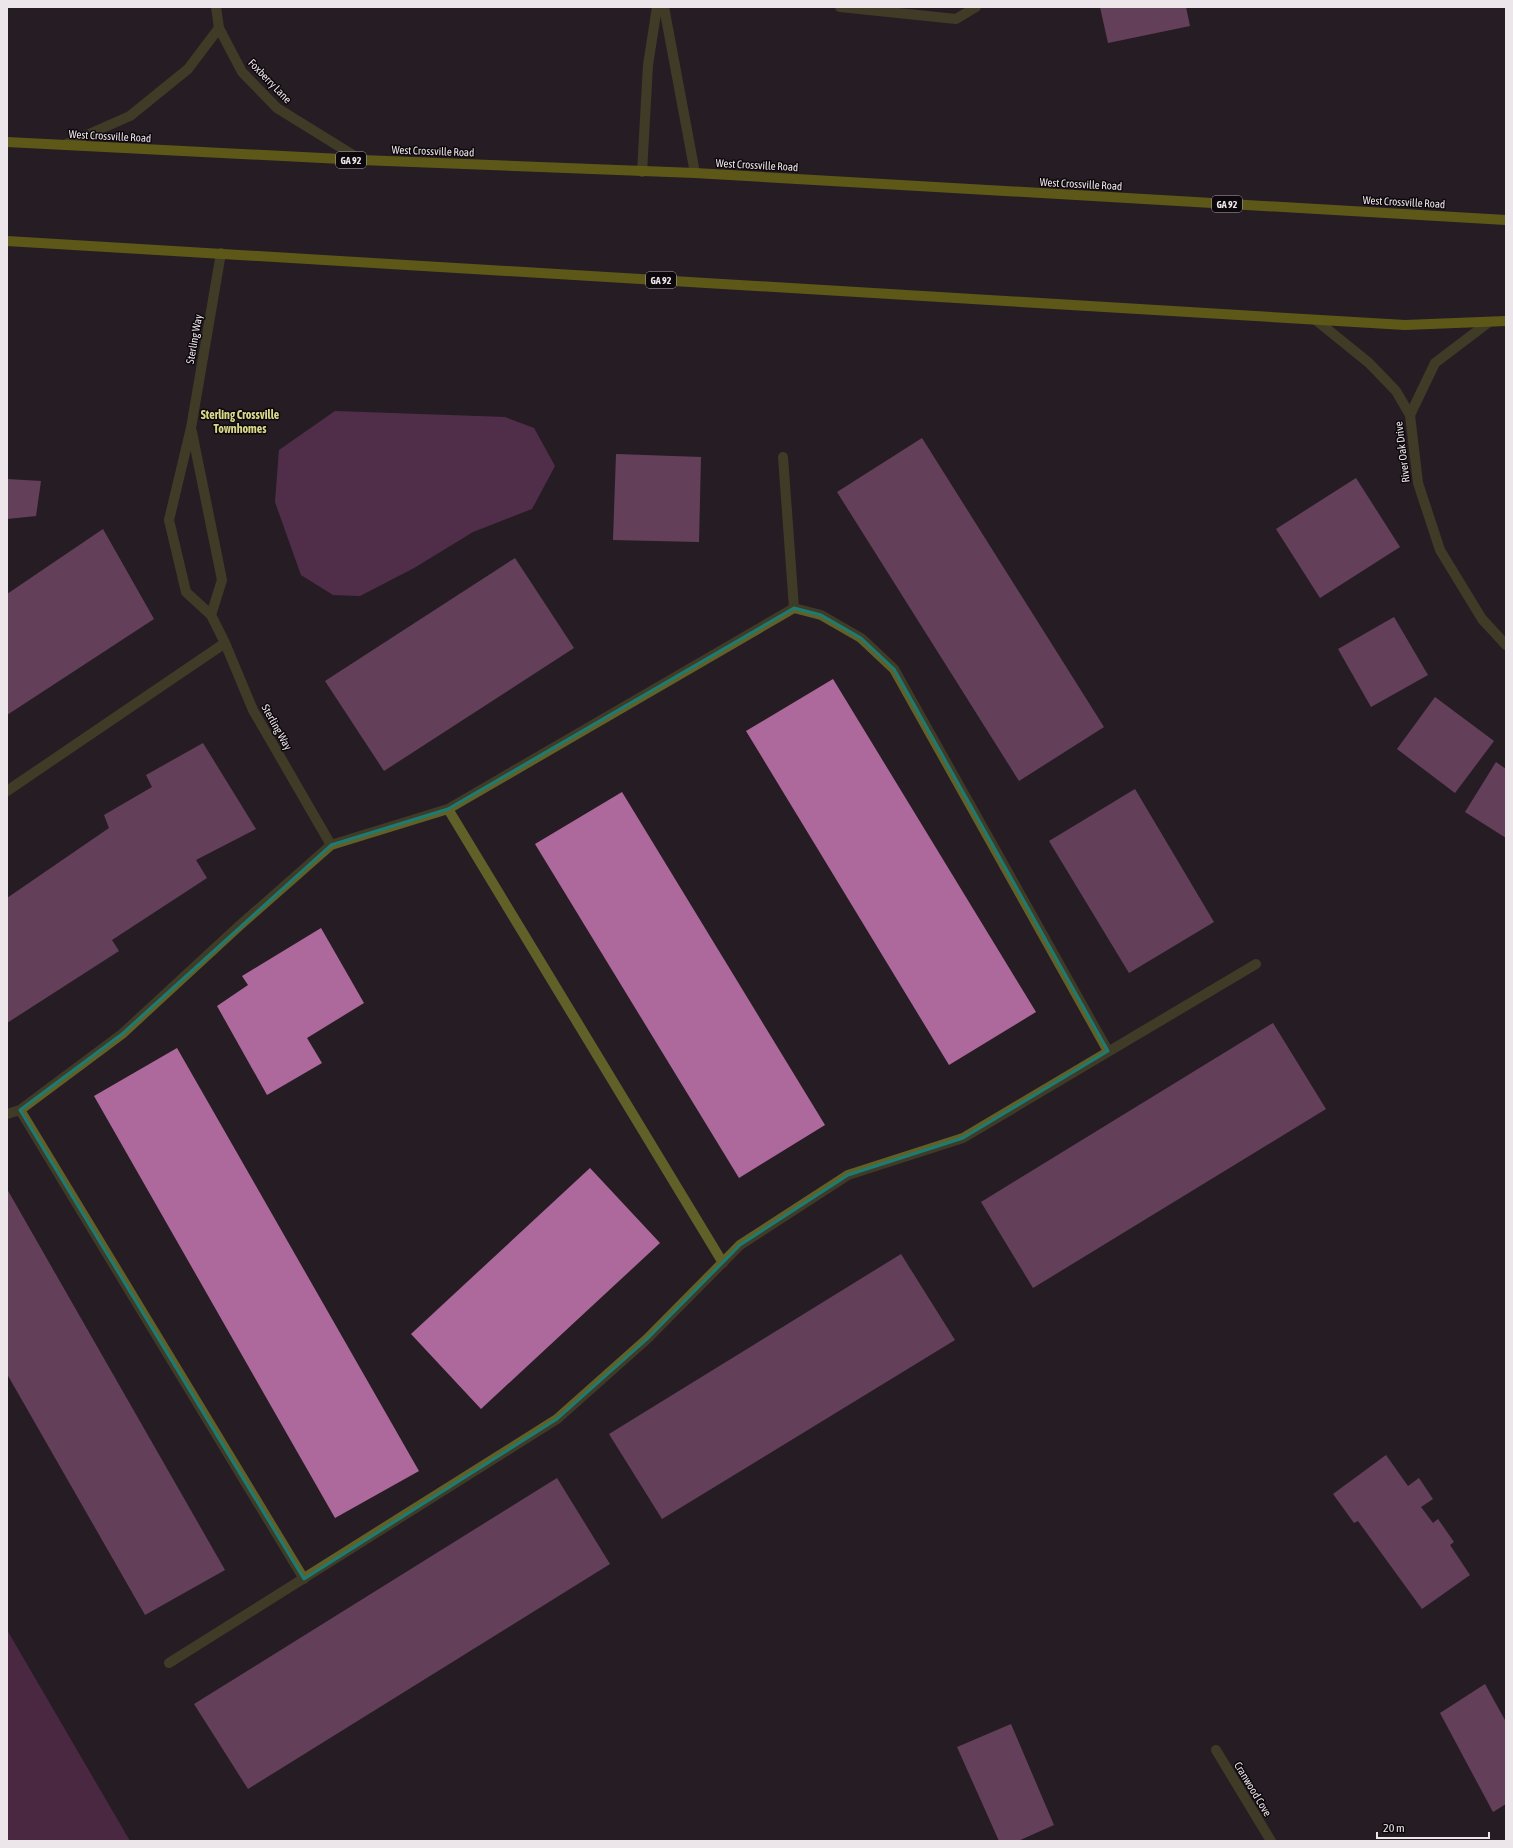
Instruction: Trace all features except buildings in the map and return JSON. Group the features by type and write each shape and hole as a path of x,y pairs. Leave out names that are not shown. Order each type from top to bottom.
{"main road":[{"name":"West Crossville Road","path":"7,142 361,160 694,173 1506,220"},
{"name":"GA 92","path":"7,241 1405,326 1506,321"}],"street":[{"name":"Foxberry Lane","path":"216,7 219,28 242,72 276,108 361,160"},
{"path":"642,172 648,65 657,7"},
{"path":"664,7 694,173"},
{"path":"840,7 956,20 976,7"},
{"path":"64,145 130,116 188,69 219,28"},
{"name":"Sterling Way","path":"221,253 191,428 169,520 186,592 211,615 225,643 253,710 331,845"},
{"name":"River Oak Drive","path":"1316,320 1370,363 1396,391 1410,415 1418,483 1440,550 1482,619 1506,645"},
{"path":"1410,415 1434,363 1489,322"},
{"name":"Sterling Way","path":"191,428 222,580 211,615"},
{"path":"783,457 794,608"},
{"path":"7,1114 20,1110 122,1034 239,926 331,845 448,809 794,608 821,615 862,638 894,669 1108,1051"},
{"path":"7,791 225,643"},
{"path":"448,809 723,1263"},
{"path":"169,1663 557,1419 647,1339 740,1245 848,1175 964,1138 1256,964"},
{"path":"20,1110 304,1579"},
{"name":"Cranwood Cove","path":"1216,1750 1271,1841"}],"highlighted area":[{"path":"794,608 821,615 861,638 894,669 1108,1051 963,1138 848,1175 740,1245 647,1339 557,1419 304,1579 20,1110 122,1034 331,845 448,809"}],"shaded area":[{"path":"335,411 505,417 534,428 555,466 532,509 473,532 414,568 360,596 333,595 301,575 275,502 279,450"},
{"path":"7,1630 130,1841 7,1841"}],"district":[{"name":"Sterling Crossville Townhomes","path":"240,422"}]}
